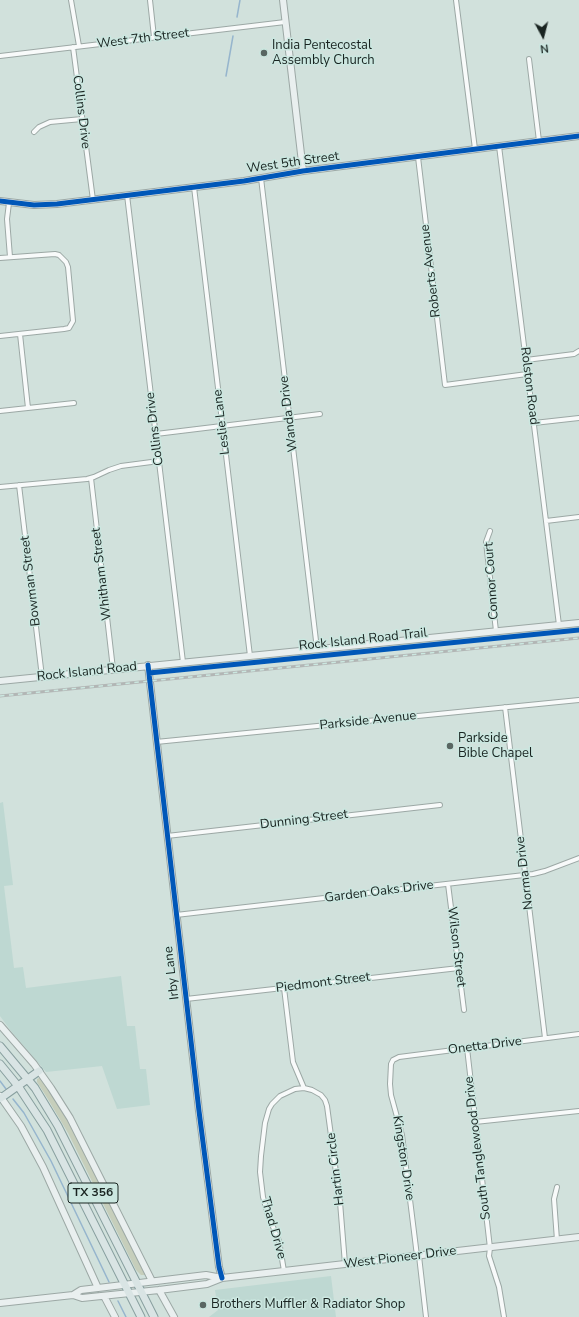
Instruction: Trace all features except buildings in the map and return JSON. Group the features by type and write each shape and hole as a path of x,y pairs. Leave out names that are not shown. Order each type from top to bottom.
{"main road":[{"name":"TX 356","path":"0,1046 28,1079 47,1107 69,1145 154,1317"},
{"name":"TX 356","path":"0,1064 18,1086 54,1143 141,1317"},
{"path":"1,1097 39,1071"}],"street":[{"path":"71,0 79,46"},
{"path":"150,0 154,37"},
{"path":"283,0 303,171"},
{"path":"456,0 475,149"},
{"name":"West 7th Street","path":"0,56 285,22"},
{"name":"Collins Drive","path":"73,47 93,200"},
{"path":"529,59 539,142"},
{"path":"34,132 39,127 50,122 82,119"},
{"name":"West 5th Street","path":"0,201 44,205 93,200 303,171 579,136"},
{"name":"Rolston Road","path":"499,146 559,625"},
{"name":"Roberts Avenue","path":"418,157 445,385 527,374"},
{"name":"Wanda Drive","path":"261,178 318,649"},
{"name":"Leslie Lane","path":"194,187 250,656"},
{"name":"Collins Drive","path":"127,196 183,662"},
{"path":"10,203 7,219 10,257"},
{"path":"0,258 55,254 63,259 68,267 73,321 69,328 0,336"},
{"path":"20,334 28,408"},
{"path":"526,360 574,354 579,351"},
{"path":"0,411 74,403"},
{"path":"156,434 320,414"},
{"path":"534,423 579,418"},
{"path":"0,487 91,478 121,466 159,462"},
{"name":"Whitham Street","path":"91,478 113,669"},
{"name":"Bowman Street","path":"19,486 42,676"},
{"path":"546,521 579,517"},
{"name":"Connor Court","path":"490,531 486,542 496,631"},
{"name":"Rock Island Road","path":"0,681 579,623"},
{"name":"Irby Lane","path":"148,665 186,999 219,1267 222,1278"},
{"name":"Parkside Avenue","path":"156,742 579,700"},
{"name":"Norma Drive","path":"505,707 545,1038"},
{"name":"Dunning Street","path":"167,836 440,804"},
{"name":"Garden Oaks Drive","path":"176,915 526,875 545,871 579,858"},
{"name":"Wilson Street","path":"448,884 464,1010"},
{"name":"Piedmont Street","path":"186,999 459,968"},
{"path":"284,988 293,1062 304,1088"},
{"path":"0,1024 39,1071 76,1129 152,1281"},
{"name":"Onetta Drive","path":"393,1060 399,1057 579,1034"},
{"name":"South Tanglewood Drive","path":"467,1048 490,1248 489,1256 500,1291 504,1317"},
{"name":"Kingston Drive","path":"393,1060 391,1064 391,1095 402,1135 426,1317"},
{"name":"Thad Drive","path":"284,1271 279,1240 268,1215 263,1197 260,1172 262,1141 266,1116 272,1104 280,1096 290,1090 295,1088 304,1088"},
{"name":"Hartin Circle","path":"304,1088 321,1095 327,1106 340,1202 345,1264"},
{"path":"1,1097 21,1126 44,1167 98,1288"},
{"path":"476,1122 579,1112"},
{"path":"557,1187 554,1199 557,1240"},
{"name":"West Pioneer Drive","path":"129,1293 207,1284 222,1278 579,1237"},
{"name":"West Pioneer Drive","path":"124,1285 206,1275 222,1278"},
{"path":"73,1295 81,1290 124,1285"},
{"path":"159,1290 174,1317"},
{"path":"0,1303 73,1295 82,1298 129,1293"},
{"path":"104,1296 115,1317"}],"shaded area":[{"path":"3,802 13,885 4,886 14,968 23,967 26,988 121,976 127,1026 135,1026 140,1069 146,1069 150,1105 117,1109 102,1066 46,1072 0,1016 0,803"},
{"path":"331,1276 336,1317 209,1317 218,1310 215,1290"}],"green space":[{"path":"41,1078 60,1106 146,1275 141,1275 136,1270 68,1133 37,1082 37,1079"}],"waterway":[{"path":"237,17 240,0"},
{"path":"226,76 233,36"},
{"path":"0,1081 6,1089"},
{"path":"13,1099 24,1113 51,1161 109,1282"},
{"path":"118,1301 126,1317"}],"railway":[{"path":"0,696 579,638"}],"cycle path":[{"path":"0,201 34,205 57,204 244,181 303,171 579,136"},
{"name":"Rock Island Road Trail","path":"149,673 579,630"},
{"path":"148,665 199,1111 219,1267 222,1278"}],"place":[{"name":"India Pentecostal Assembly Church","path":"264,53"},
{"name":"Parkside Bible Chapel","path":"450,746"},
{"name":"Brothers Muffler & Radiator Shop","path":"203,1305"}]}
